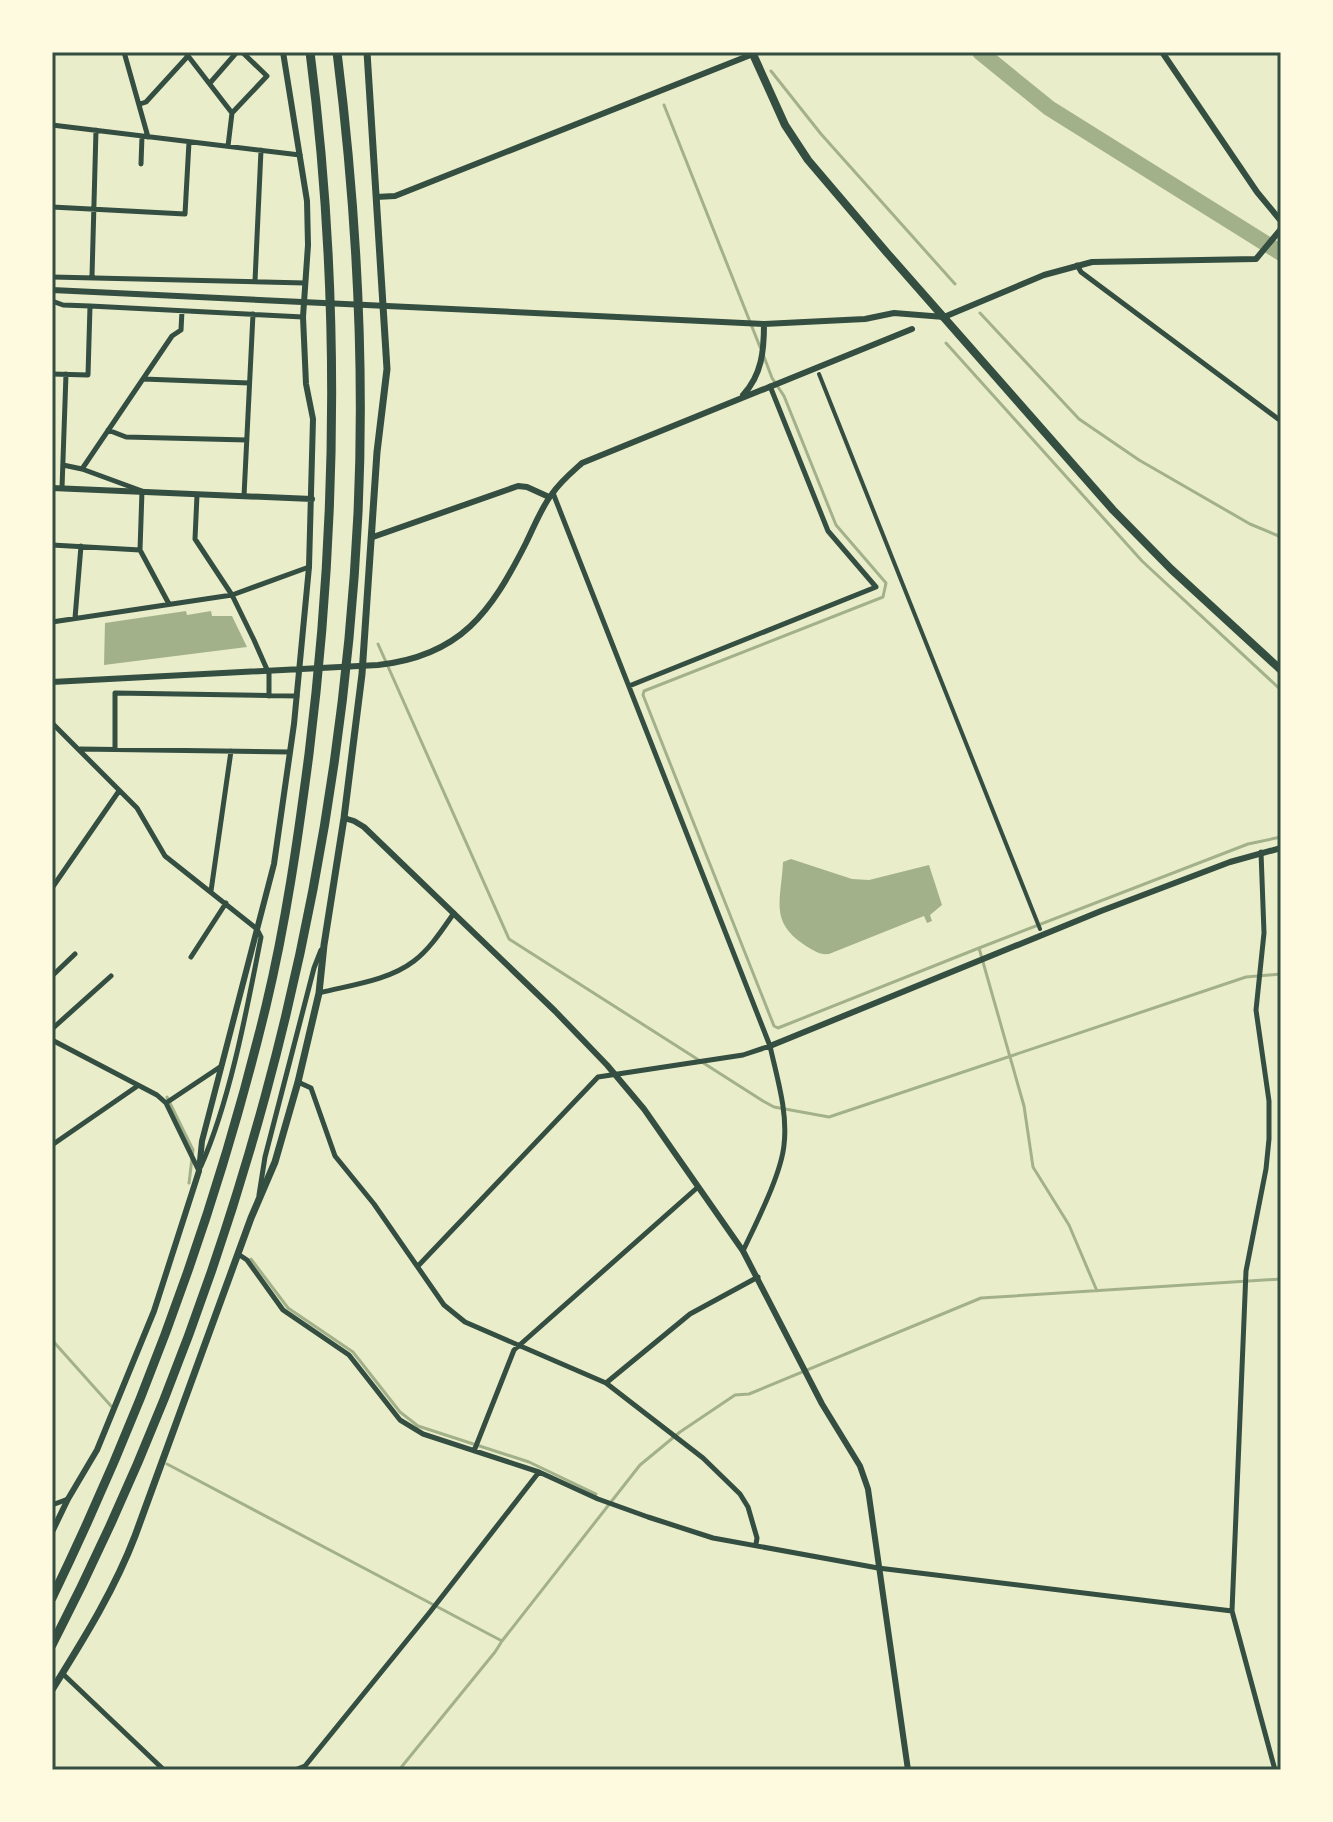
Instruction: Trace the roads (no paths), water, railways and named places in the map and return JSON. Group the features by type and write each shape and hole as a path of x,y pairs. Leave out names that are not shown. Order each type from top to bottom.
{"highway":[{"path":"52,1598 121,1450 187,1277 246,1084 284,922 302,813 316,697 333,445 331,279 320,133 310,52"},
{"path":"52,1645 113,1522 198,1311 264,1098 317,864 344,689 358,512 360,385 357,293 352,192 337,52"}],"main road":[{"path":"52,1690 86,1636 124,1563 258,1199 275,1162 319,993 362,674 377,452 387,369 367,52"},
{"path":"753,53 785,125 808,160 1113,510 1171,569 1281,670"}],"street":[{"path":"124,52 140,104 145,136 141,164"},
{"path":"210,83 239,52 267,76 232,113 228,146"},
{"path":"199,1171 202,1141 220,1067 274,864 297,696 309,567 313,419 306,384 303,317 308,245 307,201 283,52"},
{"path":"1162,52 1257,192 1281,221"},
{"path":"140,104 146,102 187,53 232,113"},
{"path":"376,197 407,192 753,53"},
{"path":"52,125 301,155"},
{"path":"92,276 96,130"},
{"path":"52,207 185,214 189,142"},
{"path":"255,281 261,150"},
{"path":"52,290 764,324 865,319 894,313 944,317 1077,264 1110,260 1256,259 1278,232"},
{"path":"1077,264 1081,272 1161,334 1281,421"},
{"path":"52,277 305,283"},
{"path":"52,301 63,305 303,317"},
{"path":"52,374 88,375 90,306"},
{"path":"82,469 172,336 181,330 182,311"},
{"path":"244,496 253,314"},
{"path":"741,397 760,367 764,324"},
{"path":"52,682 401,662 429,654 455,641 480,619 506,580 551,495 589,458 912,329"},
{"path":"62,488 66,374"},
{"path":"819,374 1040,929"},
{"path":"143,379 249,383"},
{"path":"629,686 876,587 828,531 770,386"},
{"path":"108,430 126,437 247,440"},
{"path":"63,465 142,491"},
{"path":"373,537 518,486 551,495 770,1046 785,1116 784,1147 775,1178 743,1251"},
{"path":"52,488 312,499"},
{"path":"142,491 140,550 169,604"},
{"path":"197,495 195,539 232,595 269,674 269,696"},
{"path":"52,545 140,550"},
{"path":"75,618 81,546"},
{"path":"52,622 232,595 309,567"},
{"path":"115,749 115,693 297,696"},
{"path":"52,723 137,808 165,856 257,929 261,937 236,1050 210,1146 199,1171 175,1253 97,1450 52,1532"},
{"path":"79,748 290,752"},
{"path":"211,891 231,751"},
{"path":"52,888 119,791"},
{"path":"344,818 364,827 614,1072 644,1109 743,1251 810,1380 860,1466 868,1489 908,1770"},
{"path":"418,1266 598,1077 614,1072 743,1055 770,1046 1101,911 1261,851 1281,848"},
{"path":"1261,851 1264,933 1256,1010 1269,1101 1269,1139 1246,1271 1232,1611 1275,1770"},
{"path":"191,957 226,903"},
{"path":"319,993 398,971 430,945 454,913"},
{"path":"258,1199 265,1157 314,968 324,945"},
{"path":"52,976 75,954"},
{"path":"52,1029 111,976"},
{"path":"52,1040 157,1095 166,1103 199,1171"},
{"path":"166,1103 220,1067"},
{"path":"298,1082 311,1088 335,1156 374,1204 444,1305 465,1322 606,1383 703,1458 740,1494 751,1517 756,1544"},
{"path":"52,1145 137,1086"},
{"path":"474,1451 518,1345 698,1187"},
{"path":"238,1254 247,1260 283,1310 349,1355 400,1420 423,1434 539,1472 602,1500 713,1538 878,1568 1232,1611"},
{"path":"606,1383 690,1314 758,1277"},
{"path":"295,1770 305,1766 539,1472"},
{"path":"52,1505 68,1499"},
{"path":"63,1674 164,1770"}],"waterway":[{"path":"980,52 1049,108 1281,253"},
{"path":"771,71 821,134 955,284"},
{"path":"664,105 760,347"},
{"path":"980,313 1079,419 1139,460 1250,524 1281,537"},
{"path":"946,343 1142,561 1281,690"},
{"path":"763,354 772,378 784,396 836,525 886,583 883,597 644,691 643,695 774,1026 778,1028 979,948 1024,1106 1033,1167 1069,1225 1097,1291"},
{"path":"378,644 509,939 774,1107 829,1117 1246,977 1281,974"},
{"path":"979,948 1248,844 1281,837"},
{"path":"167,1097 193,1150 189,1183"},
{"path":"251,1259 288,1308 353,1352 400,1412 418,1426 529,1462 596,1494"},
{"path":"167,1464 502,1641 640,1465 680,1432 735,1395 749,1394 981,1298 1281,1279"},
{"path":"52,1340 111,1406"},
{"path":"399,1770 502,1641"}]}
